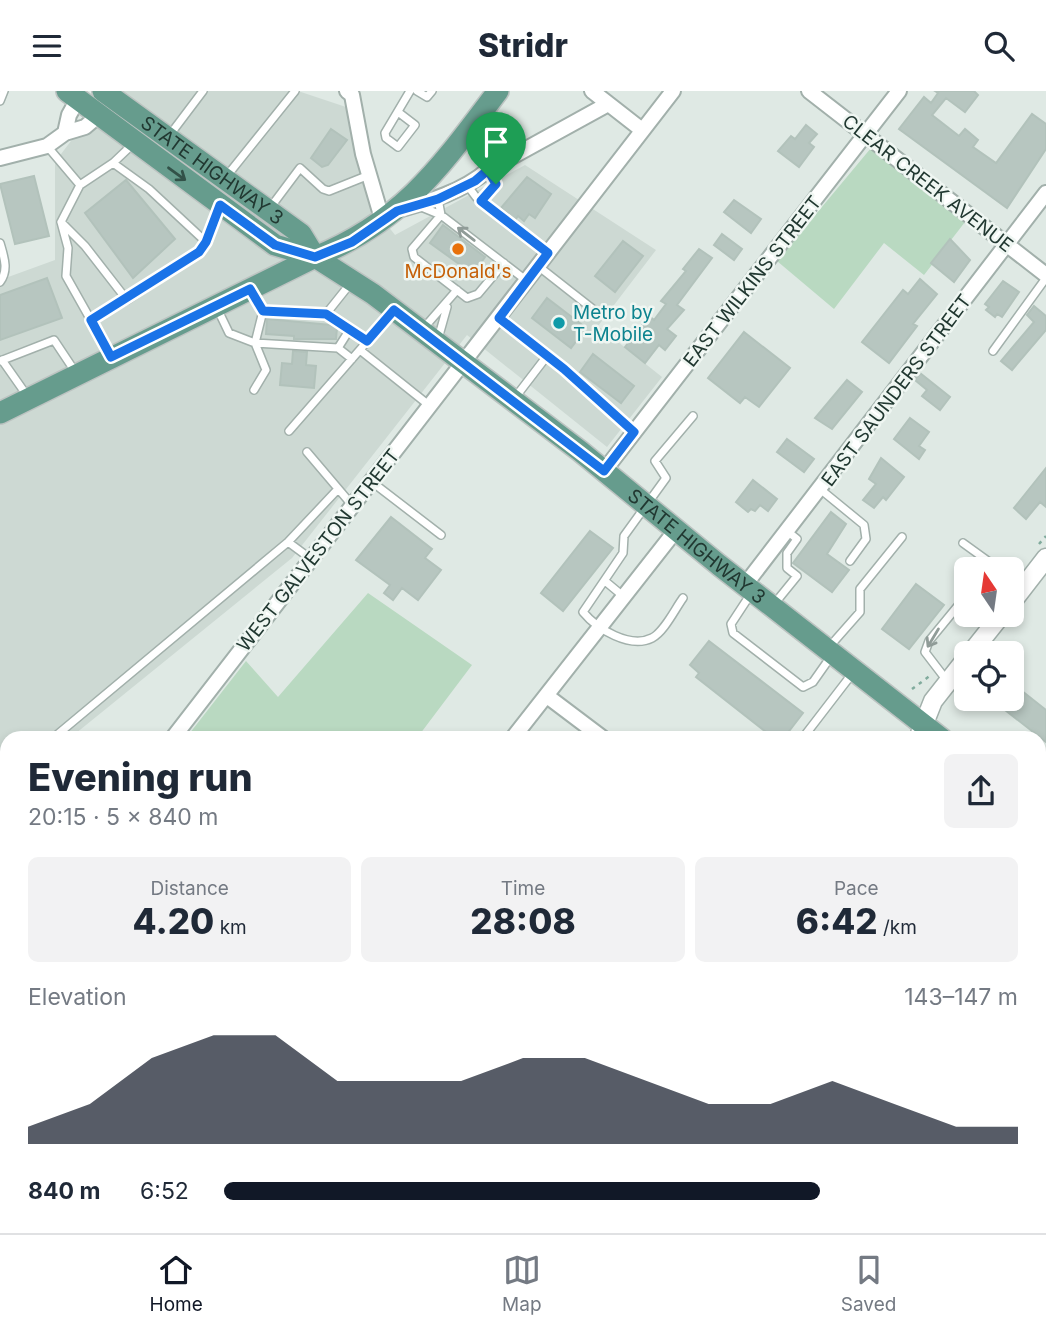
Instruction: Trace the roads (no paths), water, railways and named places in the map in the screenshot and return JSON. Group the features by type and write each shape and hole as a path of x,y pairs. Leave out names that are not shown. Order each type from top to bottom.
{"main road":[{"path":"0,412 315,257 352,242 399,213 437,171 498,91"},
{"name":"STATE HIGHWAY 3","path":"73,95 105,98 301,234 315,257"},
{"name":"STATE HIGHWAY 3","path":"105,98 134,143 275,245 315,257 465,362 855,671 920,730"}],"street":[{"path":"347,91 352,95 369,175 399,213 471,183 488,170 608,104"},
{"path":"592,91 642,130"},
{"name":"WEST GALVESTON STREET","path":"178,731 673,91"},
{"name":"CLEAR CREEK AVENUE","path":"809,91 1046,277"},
{"name":"EAST WILKINS STREET","path":"604,471 899,91"},
{"path":"65,133 73,95"},
{"path":"0,158 47,146 65,133 85,127 105,98"},
{"name":"EAST SAUNDERS STREET","path":"749,588 787,531 1046,193"},
{"path":"518,731 676,530"},
{"path":"1024,577 1046,558"},
{"path":"981,641 992,627"},
{"path":"920,730 933,701 954,674"},
{"path":"547,695 594,731"}],"lane":[{"path":"0,101 4,91"},
{"path":"166,139 203,91"},
{"path":"224,181 295,91"},
{"path":"398,112 415,125 398,147 386,138 385,132 410,91"},
{"path":"418,91 427,97 432,91"},
{"path":"111,357 66,276 68,248 61,222 80,185 113,163 134,143"},
{"path":"47,146 80,185"},
{"path":"113,163 149,189 206,242"},
{"path":"268,211 300,168 323,189 329,191 369,175"},
{"path":"481,201 496,184 488,170"},
{"path":"471,183 481,201 548,253"},
{"path":"438,199 441,215"},
{"path":"91,320 127,300 199,252 206,242 220,205"},
{"path":"399,213 441,215 527,281"},
{"path":"441,215 412,249 414,257 467,298 478,294 504,263"},
{"path":"61,222 85,246 127,300"},
{"path":"0,243 6,263 0,282"},
{"path":"538,266 594,310"},
{"path":"993,351 1046,277"},
{"path":"326,314 352,281"},
{"path":"250,289 263,311 255,343 267,370 254,390"},
{"path":"430,336 457,290"},
{"path":"430,336 449,303"},
{"path":"215,306 229,333 255,343 338,348 352,359"},
{"path":"289,432 394,310"},
{"path":"263,311 326,314 367,341"},
{"path":"499,318 634,432"},
{"path":"338,348 350,330"},
{"path":"29,398 1,361 54,340 77,375"},
{"path":"360,350 431,406"},
{"path":"513,400 547,356"},
{"path":"683,599 654,637 636,642 601,628 583,613 622,553 624,536 666,478 655,461 693,416"},
{"path":"307,452 353,506"},
{"path":"372,482 441,535"},
{"path":"62,731 288,542 338,489"},
{"path":"820,489 864,525 866,539 849,561"},
{"path":"772,607 797,576 787,568 788,553 797,539 787,531"},
{"path":"749,588 731,624 733,633 803,687 813,682 830,652 860,612 860,589 902,537"},
{"path":"288,542 312,559"},
{"path":"963,543 980,557"},
{"path":"605,581 625,597"},
{"path":"948,682 925,652 935,632 954,610"},
{"path":"808,731 855,671"}],"place":[{"name":"McDonald's","path":"458,249"},
{"name":"Metro by T-Mobile","path":"559,323"}]}
